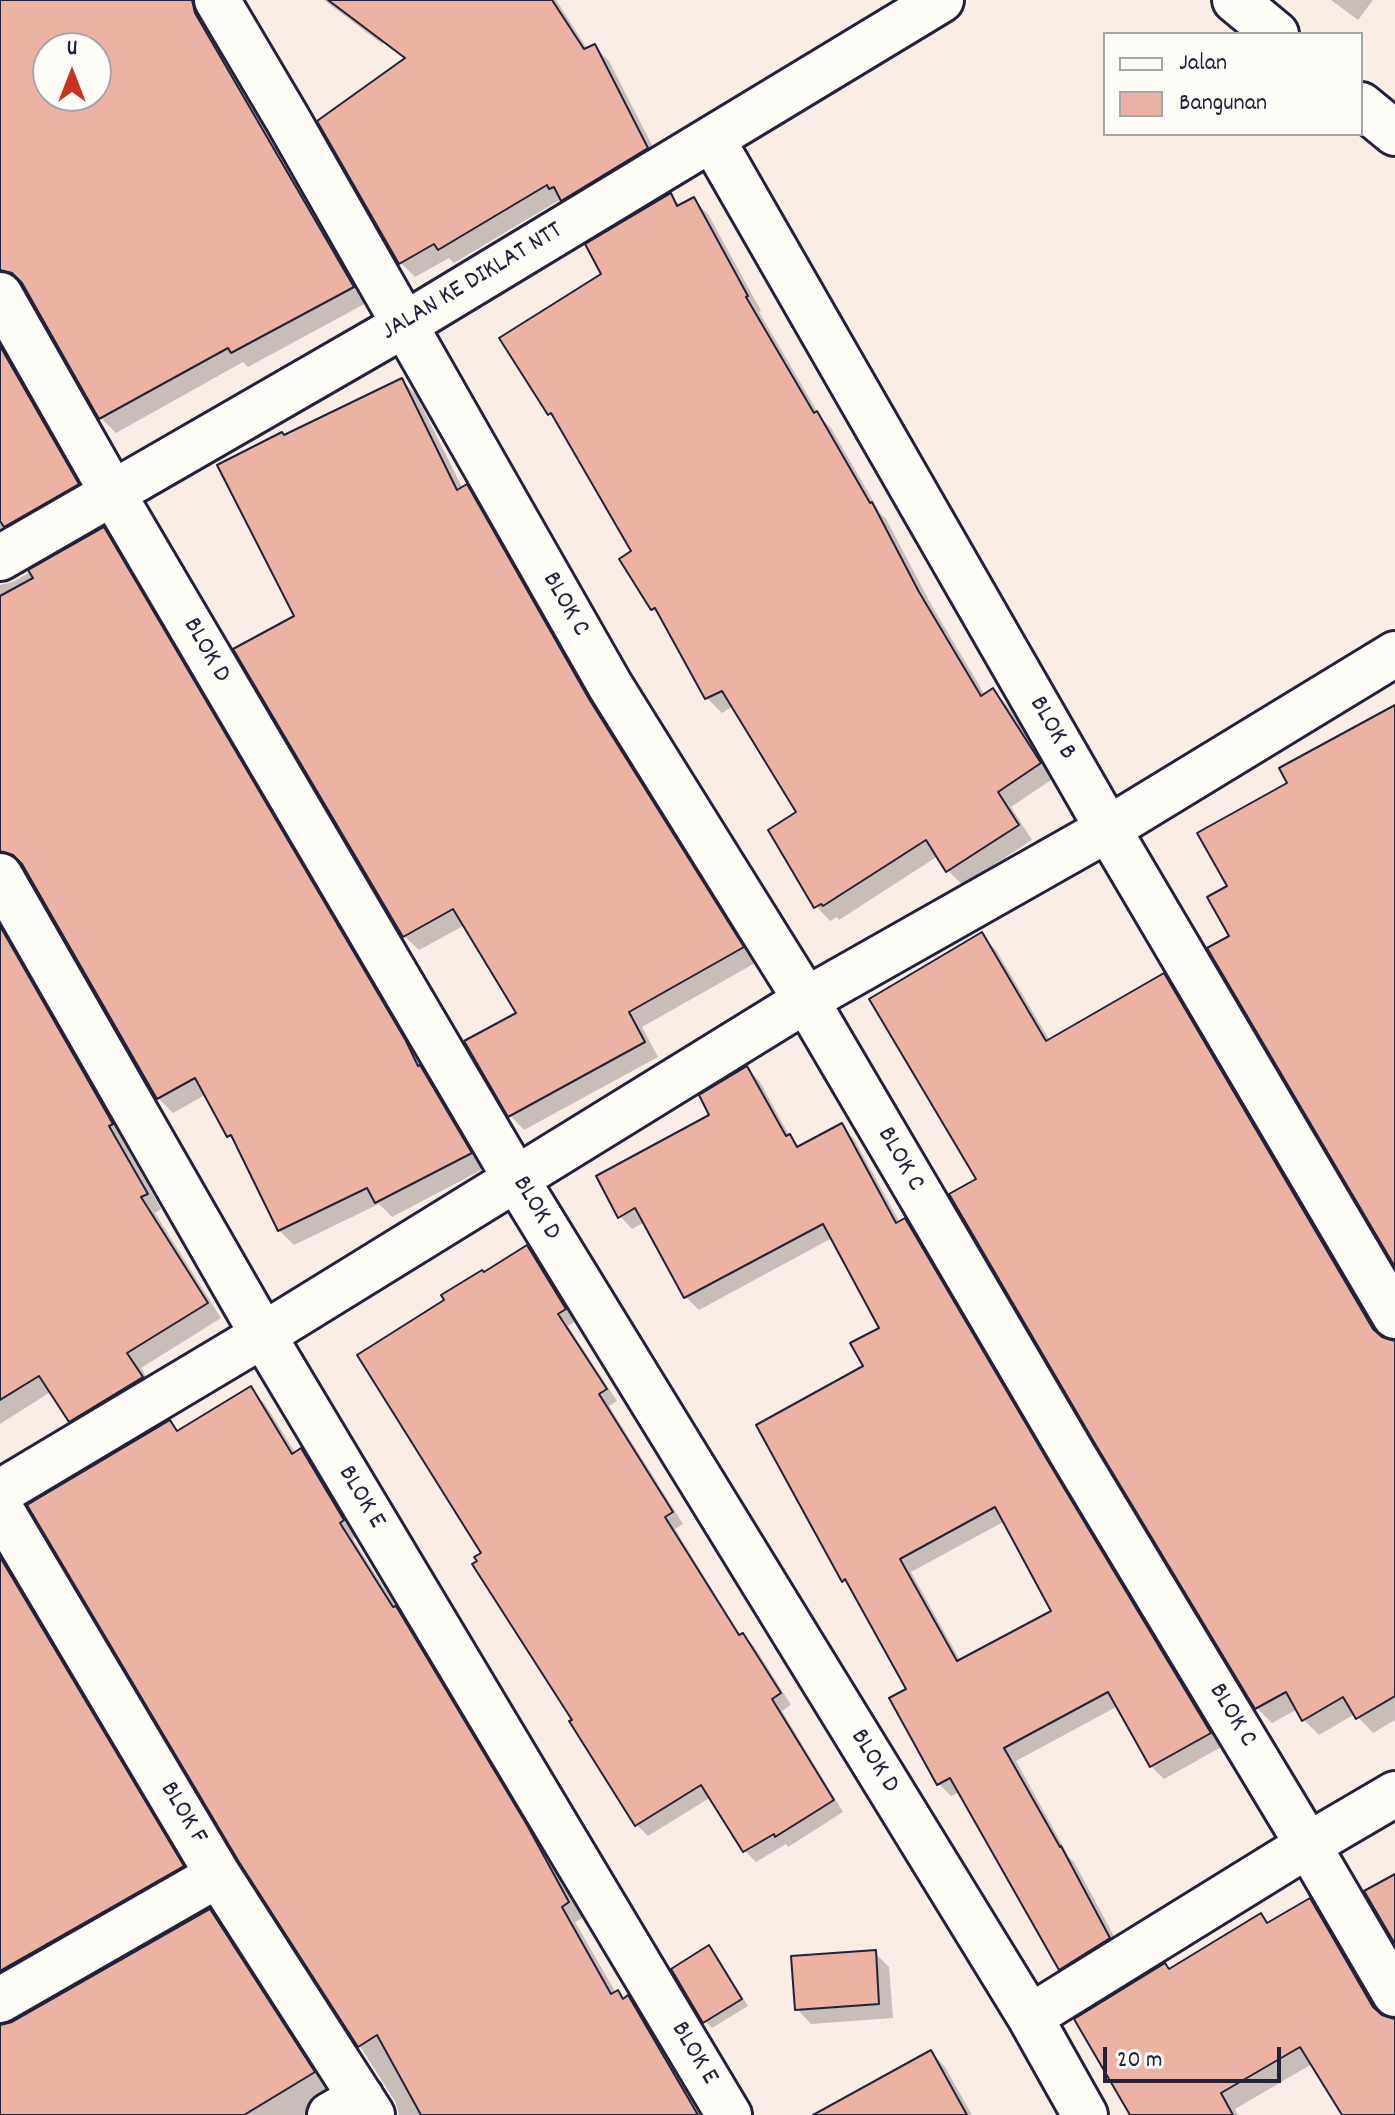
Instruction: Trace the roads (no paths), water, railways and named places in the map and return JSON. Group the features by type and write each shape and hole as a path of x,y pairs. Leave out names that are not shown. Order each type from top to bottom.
{"street":[{"name":"BLOK C","path":"217,0 611,687 806,1000 1395,1994"},
{"name":"JALAN KE DIKLAT NTT","path":"0,558 404,325 941,0"},
{"path":"1235,0 1274,32"},
{"path":"1363,107 1395,133"},
{"name":"BLOK B","path":"712,139 1108,829 1395,1316"},
{"name":"BLOK D","path":"0,295 112,492 516,1179 1030,2017 1085,2115"},
{"path":"0,1492 263,1335 806,1000 1108,829 1395,654"},
{"name":"BLOK E","path":"0,876 263,1335 729,2115"},
{"name":"BLOK F","path":"0,1508 355,2109"},
{"path":"1030,2017 1395,1794"},
{"path":"0,2000 218,1875"}]}
